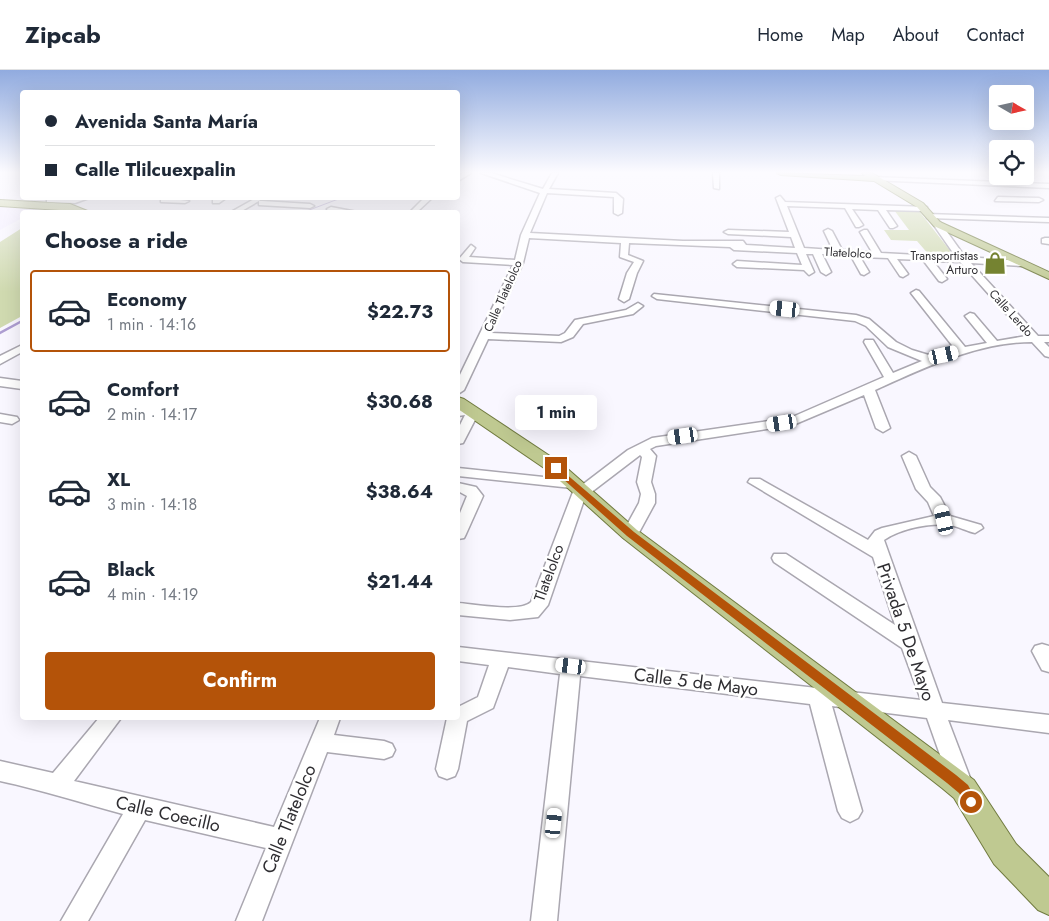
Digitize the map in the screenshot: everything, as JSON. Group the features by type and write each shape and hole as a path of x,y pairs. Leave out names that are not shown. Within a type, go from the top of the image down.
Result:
{"main road":[{"path":"925,213 1049,276"},
{"path":"464,410 556,468 630,534 964,789 1005,854 1049,899"}],"street":[{"name":"Calle Tlatelolco","path":"460,386 519,263 525,234 534,213"},
{"path":"737,261 808,268 785,213"},
{"path":"852,213 878,255"},
{"path":"883,213 893,226"},
{"path":"909,213 930,216 1049,220"},
{"name":"Calle Lerdo","path":"930,216 963,260 1049,354"},
{"path":"781,224 790,225"},
{"path":"828,230 840,253"},
{"path":"728,232 794,235"},
{"path":"525,234 616,235 625,240 683,244 713,242 800,249"},
{"path":"624,300 639,261 624,257 625,240"},
{"name":"Tlatelolco","path":"734,247 800,249 816,252 1021,263"},
{"path":"471,248 463,259 519,263"},
{"path":"816,252 826,272"},
{"path":"854,254 864,272"},
{"path":"891,256 903,274"},
{"path":"926,258 942,279"},
{"path":"916,293 962,351"},
{"path":"657,296 856,318 869,322 887,341 931,360"},
{"path":"485,336 561,339 569,335 578,322 628,312 638,306"},
{"path":"970,316 994,344"},
{"path":"460,472 577,488 641,448 664,439 793,421 931,360 994,344 1033,338 1049,339"},
{"path":"869,342 890,378"},
{"path":"0,361 20,352"},
{"path":"0,382 20,385"},
{"path":"868,388 883,428"},
{"path":"460,430 464,410"},
{"path":"630,534 648,498 644,482 649,456 641,448"},
{"path":"909,456 923,488 942,510 944,520"},
{"path":"755,482 879,553"},
{"path":"460,488 471,490 475,496 460,530"},
{"name":"Tlatelolco","path":"460,608 522,615 536,609 542,599 574,504 577,488"},
{"path":"879,553 876,539 881,534 896,529 944,520 975,528"},
{"name":"Privada 5 De Mayo","path":"879,553 934,712"},
{"path":"780,558 910,644"},
{"name":"Calle 5 de Mayo","path":"460,654 571,666 934,712 1049,724"},
{"path":"460,715 486,702 501,658"},
{"path":"544,921 571,666"},
{"path":"818,698 850,811"},
{"path":"934,712 964,789"},
{"path":"58,784 109,720"},
{"name":"Calle Tlatelolco","path":"249,921 329,720"},
{"path":"447,769 456,720"},
{"path":"320,742 384,750"},
{"name":"Calle Coecillo","path":"0,771 58,784 71,790 140,808 280,840"},
{"path":"74,921 140,808"}],"shaded area":[{"path":"0,213 20,213 20,219 0,230"}],"green space":[{"path":"896,213 920,213 955,257 930,256 917,241 891,240 884,230 909,230"},
{"path":"20,229 20,317 0,328 0,242"}],"waterway":[{"path":"0,333 20,322"}],"place":[{"name":"Transportistas Arturo","path":"995,263"}],"route":[{"path":"556,468 630,534 952,779 964,789 971,802"}]}
